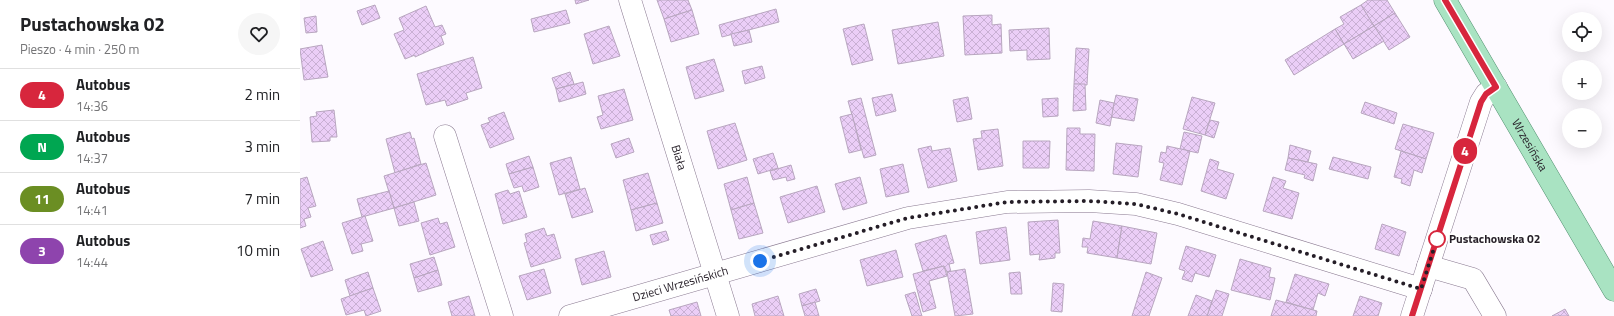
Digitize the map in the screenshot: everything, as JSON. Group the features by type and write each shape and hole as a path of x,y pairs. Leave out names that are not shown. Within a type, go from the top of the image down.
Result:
{"main road":[{"name":"Wrzesińska","path":"1446,0 1614,290"}],"street":[{"name":"Biała","path":"630,0 728,316"},
{"path":"1412,316 1481,102 1486,94 1496,87"},
{"path":"445,136 502,316"},
{"name":"Dzieci Wrzesińskich","path":"570,316 908,218 1007,202 1089,201 1136,204 1178,214 1421,289"},
{"path":"1428,266 1474,279 1495,316"}],"building":[{"path":"575,0 589,0 576,4"},
{"path":"657,0 688,0 692,10 664,19"},
{"path":"1368,0 1387,0 1395,13 1374,26 1361,5"},
{"path":"375,5 380,18 362,25 357,11"},
{"path":"1361,5 1374,26 1344,44 1335,29 1344,24 1340,17"},
{"path":"426,6 435,27 442,25 446,34 441,36 444,44 415,57 415,55 405,59 394,34 404,30 399,18"},
{"path":"776,9 779,22 722,37 719,25"},
{"path":"566,10 570,23 534,32 531,19"},
{"path":"692,10 699,34 671,42 664,19"},
{"path":"1395,13 1410,37 1389,50 1374,26"},
{"path":"992,15 992,25 1001,24 1002,53 965,55 963,16"},
{"path":"316,16 317,32 306,33 304,18"},
{"path":"938,22 944,56 898,64 892,30"},
{"path":"864,24 873,60 852,65 843,29"},
{"path":"609,26 620,56 593,64 584,34"},
{"path":"1374,26 1384,41 1353,59 1344,44"},
{"path":"1049,28 1050,59 1027,60 1027,50 1010,51 1009,30"},
{"path":"1335,29 1344,44 1294,75 1285,60"},
{"path":"749,30 752,42 734,46 731,34"},
{"path":"322,45 328,77 304,80 300,49"},
{"path":"1076,48 1089,49 1087,85 1074,84"},
{"path":"473,57 482,88 466,93 468,99 447,106 445,100 426,105 417,74"},
{"path":"714,59 724,91 695,99 686,67"},
{"path":"762,66 765,78 745,84 742,71"},
{"path":"570,72 574,84 556,89 552,78"},
{"path":"583,82 586,94 559,102 556,89"},
{"path":"1074,84 1085,84 1086,110 1073,111"},
{"path":"624,89 633,120 601,129 597,117 603,115 598,96"},
{"path":"892,94 896,111 876,116 872,98"},
{"path":"1116,95 1138,99 1134,121 1111,117"},
{"path":"968,97 972,119 957,122 953,100"},
{"path":"1192,97 1215,103 1205,135 1183,129"},
{"path":"861,98 876,155 864,158 848,101"},
{"path":"1058,98 1058,116 1043,117 1042,99"},
{"path":"1100,100 1114,103 1110,126 1096,123"},
{"path":"1365,102 1397,113 1394,124 1361,113"},
{"path":"334,110 337,137 330,137 330,141 312,142 310,117 317,116 316,112"},
{"path":"504,112 514,139 490,148 481,125 490,122 488,118"},
{"path":"852,114 861,150 849,153 840,117"},
{"path":"1210,120 1219,122 1214,138 1205,135"},
{"path":"735,123 747,160 718,169 707,131"},
{"path":"1403,124 1434,133 1426,159 1395,149"},
{"path":"1067,128 1080,128 1080,134 1095,134 1094,171 1066,170"},
{"path":"998,129 1003,166 978,170 973,139 982,138 981,131"},
{"path":"410,132 412,139 414,138 421,164 395,173 386,139"},
{"path":"1184,132 1202,136 1198,153 1180,149"},
{"path":"629,138 634,152 616,158 611,144"},
{"path":"1023,141 1050,141 1049,168 1023,168"},
{"path":"1116,143 1142,146 1138,177 1113,174"},
{"path":"1290,145 1311,151 1308,162 1288,158"},
{"path":"931,146 932,151 950,148 957,181 928,188 918,149"},
{"path":"1167,146 1190,151 1182,185 1160,180 1164,163 1159,162 1161,152 1166,153"},
{"path":"1401,151 1426,159 1422,173 1414,170 1410,186 1401,183 1402,179 1394,177"},
{"path":"773,153 778,168 758,174 753,159"},
{"path":"529,156 533,167 509,174 506,164"},
{"path":"571,157 580,189 559,195 550,163"},
{"path":"1333,157 1371,167 1368,179 1329,169"},
{"path":"1288,158 1317,164 1313,181 1304,178 1305,175 1285,170"},
{"path":"1210,159 1219,162 1217,169 1234,174 1226,199 1201,191"},
{"path":"426,163 436,195 394,208 384,176"},
{"path":"903,164 909,192 886,197 880,169"},
{"path":"791,165 795,179 787,181 786,177 773,180 770,171"},
{"path":"533,167 539,187 524,192 522,186 514,188 509,174"},
{"path":"648,173 657,203 631,210 623,180"},
{"path":"307,177 316,206 308,208 311,217 304,219 306,226 300,228 300,179"},
{"path":"747,177 754,203 731,210 724,184"},
{"path":"860,177 867,203 843,210 835,184"},
{"path":"1273,177 1286,181 1283,188 1299,193 1292,219 1263,211"},
{"path":"817,186 825,212 788,223 780,197"},
{"path":"585,188 593,212 572,218 565,194"},
{"path":"508,190 510,194 519,191 527,217 503,224 495,194"},
{"path":"389,191 394,208 362,217 357,199"},
{"path":"414,202 419,221 399,226 394,208"},
{"path":"657,203 663,223 636,231 631,210"},
{"path":"754,203 763,233 739,239 731,210"},
{"path":"365,216 373,241 361,244 363,251 352,254 342,223"},
{"path":"438,218 440,224 447,222 455,247 430,255 421,223"},
{"path":"1058,220 1060,253 1055,253 1055,258 1039,260 1040,254 1030,255 1028,222"},
{"path":"1093,221 1122,226 1117,258 1087,253 1088,247 1082,247 1083,238 1090,239"},
{"path":"1382,224 1406,232 1399,256 1375,249"},
{"path":"1122,226 1157,233 1151,264 1117,258"},
{"path":"1006,227 1010,260 980,264 976,232"},
{"path":"544,228 547,236 554,234 561,258 531,267 524,243 527,242 525,234"},
{"path":"666,231 669,240 653,245 650,235"},
{"path":"946,235 954,263 949,264 951,272 947,272 944,266 923,271 915,244"},
{"path":"323,241 333,270 311,277 301,249"},
{"path":"1186,246 1216,255 1209,277 1195,273 1192,282 1182,279 1185,271 1179,269"},
{"path":"896,250 903,277 867,286 860,260"},
{"path":"604,251 611,277 582,285 575,259"},
{"path":"434,257 438,270 414,278 410,264"},
{"path":"1240,259 1271,268 1269,277 1275,278 1270,300 1231,290"},
{"path":"944,266 947,276 929,281 936,308 923,312 913,274"},
{"path":"544,269 551,293 527,300 519,276"},
{"path":"965,269 973,314 955,316 947,272"},
{"path":"438,270 442,285 418,292 414,278"},
{"path":"368,272 373,288 350,296 345,280"},
{"path":"1020,272 1022,294 1011,294 1009,273"},
{"path":"1146,272 1162,278 1149,316 1132,316"},
{"path":"1295,274 1329,284 1325,296 1318,293 1313,310 1286,302"},
{"path":"1053,283 1064,284 1062,312 1051,311"},
{"path":"373,288 381,311 366,316 364,310 346,315 341,299"},
{"path":"816,289 820,301 802,306 799,294"},
{"path":"1216,290 1229,294 1222,316 1207,316"},
{"path":"915,292 922,316 912,316 905,295"},
{"path":"1196,295 1212,301 1207,316 1188,316"},
{"path":"469,296 475,316 452,316 448,302"},
{"path":"778,296 784,316 755,316 752,304"},
{"path":"1360,296 1382,303 1378,316 1353,316"},
{"path":"1276,300 1317,311 1316,316 1271,316"},
{"path":"697,302 701,316 671,316 669,310"},
{"path":"815,302 819,316 805,316 802,306"},
{"path":"1565,309 1569,316 1552,316"}],"bus line":[{"name":"4","path":"1412,316 1481,102 1486,94 1496,87 1445,0"}],"place":[{"name":"Pustachowska 02","path":"1437,239"}],"route":[{"path":"760,261 908,218 1007,202 1089,201 1136,204 1178,214 1421,289 1437,239"}]}
